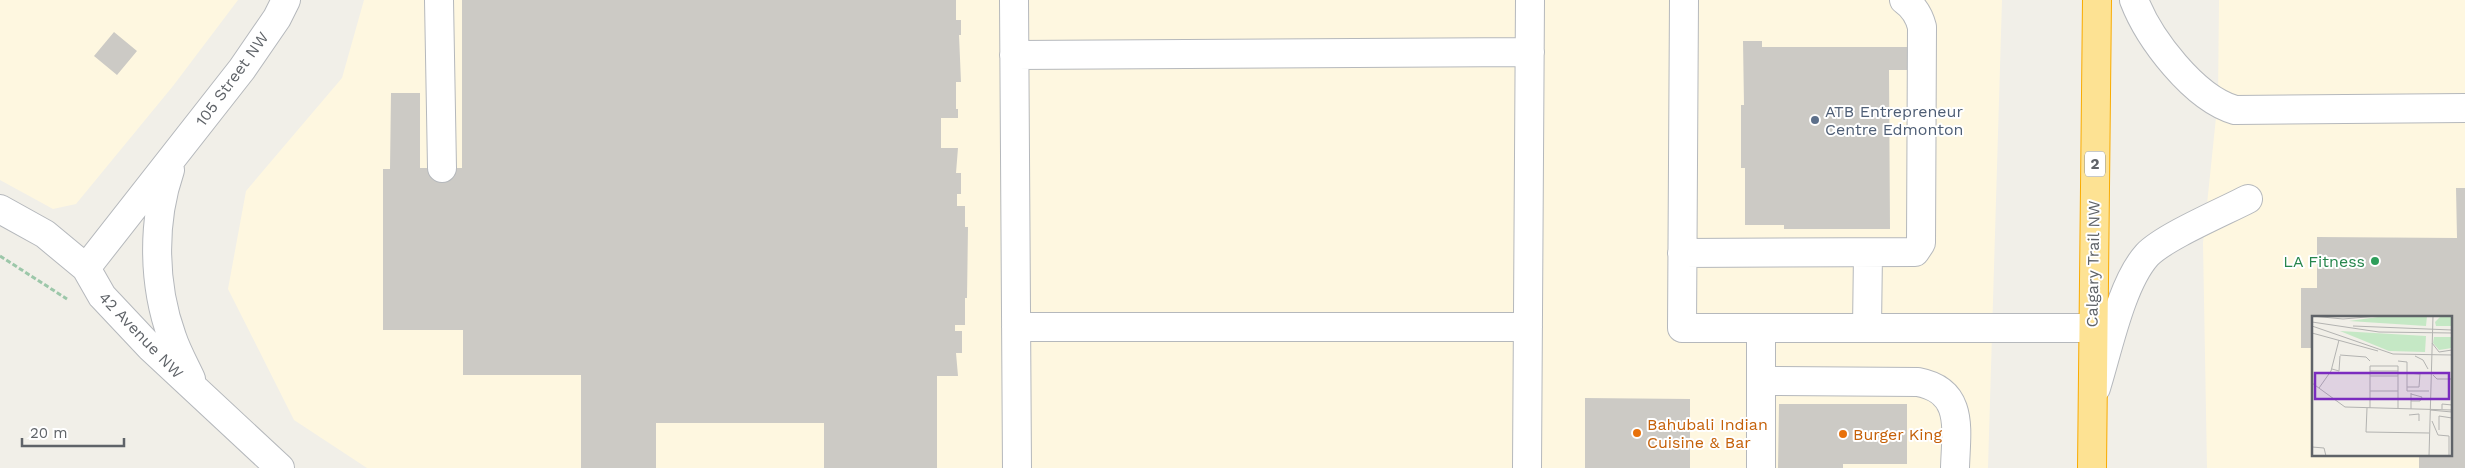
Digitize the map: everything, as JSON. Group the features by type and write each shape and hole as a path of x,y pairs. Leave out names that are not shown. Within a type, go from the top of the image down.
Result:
{"highway":[{"name":"Calgary Trail NW","path":"2092,468 2097,0"}],"street":[{"name":"105 Street NW","path":"86,268 242,69 286,0"},
{"path":"439,0 442,168"},
{"path":"1014,0 1017,468"},
{"path":"1527,468 1530,0"},
{"path":"1684,0 1682,328 2092,328"},
{"path":"1682,253 1915,252 1921,243 1922,27 1913,6 1904,0"},
{"path":"2134,0 2139,14 2158,43 2200,91 2223,106 2235,110 2465,108"},
{"path":"1014,54 1530,52"},
{"name":"105 Street NW","path":"175,156 160,205 158,226 159,276 172,338 198,393"},
{"path":"2092,399 2128,287 2146,256 2164,243 2248,199"},
{"name":"42 Avenue NW","path":"0,209 45,234 86,268 102,296 150,347 280,468"},
{"path":"1867,328 1868,253"},
{"path":"1016,327 1528,328"},
{"path":"1761,328 1761,468"},
{"path":"1761,381 1918,382 1940,389 1950,400 1955,413 1955,468"}],"path":[{"path":"0,256 74,304 102,296"}],"shaded area":[{"path":"0,0 238,0 173,86 76,204 53,209 0,180"},
{"path":"364,0 2002,0 1988,468 367,468 294,420 228,289 246,191 342,78"},
{"path":"2219,0 2465,0 2465,468 2207,468 2203,243 2218,98"}],"building":[{"path":"462,0 956,0 956,20 961,20 961,35 959,35 961,82 956,82 958,118 941,118 941,148 958,148 956,173 961,173 961,194 957,194 957,206 965,206 965,227 968,227 967,298 965,298 965,325 955,325 955,331 962,331 962,353 956,353 958,376 937,376 937,468 824,468 824,423 656,423 656,468 581,468 581,375 463,375 463,330 383,330 383,169 390,169 391,93 420,93 420,168 462,168"},
{"path":"114,32 137,51 117,75 94,56"},
{"name":"ATB Entrepreneur Centre Edmonton","path":"1743,41 1762,41 1762,47 1910,47 1910,70 1889,70 1890,229 1784,229 1784,225 1745,225 1745,168 1741,168 1741,105 1744,105"},
{"path":"2456,188 2465,188 2465,468 2419,468 2419,456 2452,456 2452,316 2312,316 2312,348 2301,348 2301,288 2317,288 2317,237 2457,238"},
{"name":"Bahubali Indian Cuisine & Bar","path":"1585,398 1690,399 1690,468 1585,468"},
{"name":"Burger King","path":"1779,404 1907,404 1907,464 1843,464 1843,468 1778,468"}],"place":[{"name":"ATB Entrepreneur Centre Edmonton","path":"1815,120"},
{"name":"LA Fitness","path":"2375,261"},
{"name":"Bahubali Indian Cuisine & Bar","path":"1637,433"},
{"name":"Burger King","path":"1843,434"}]}
